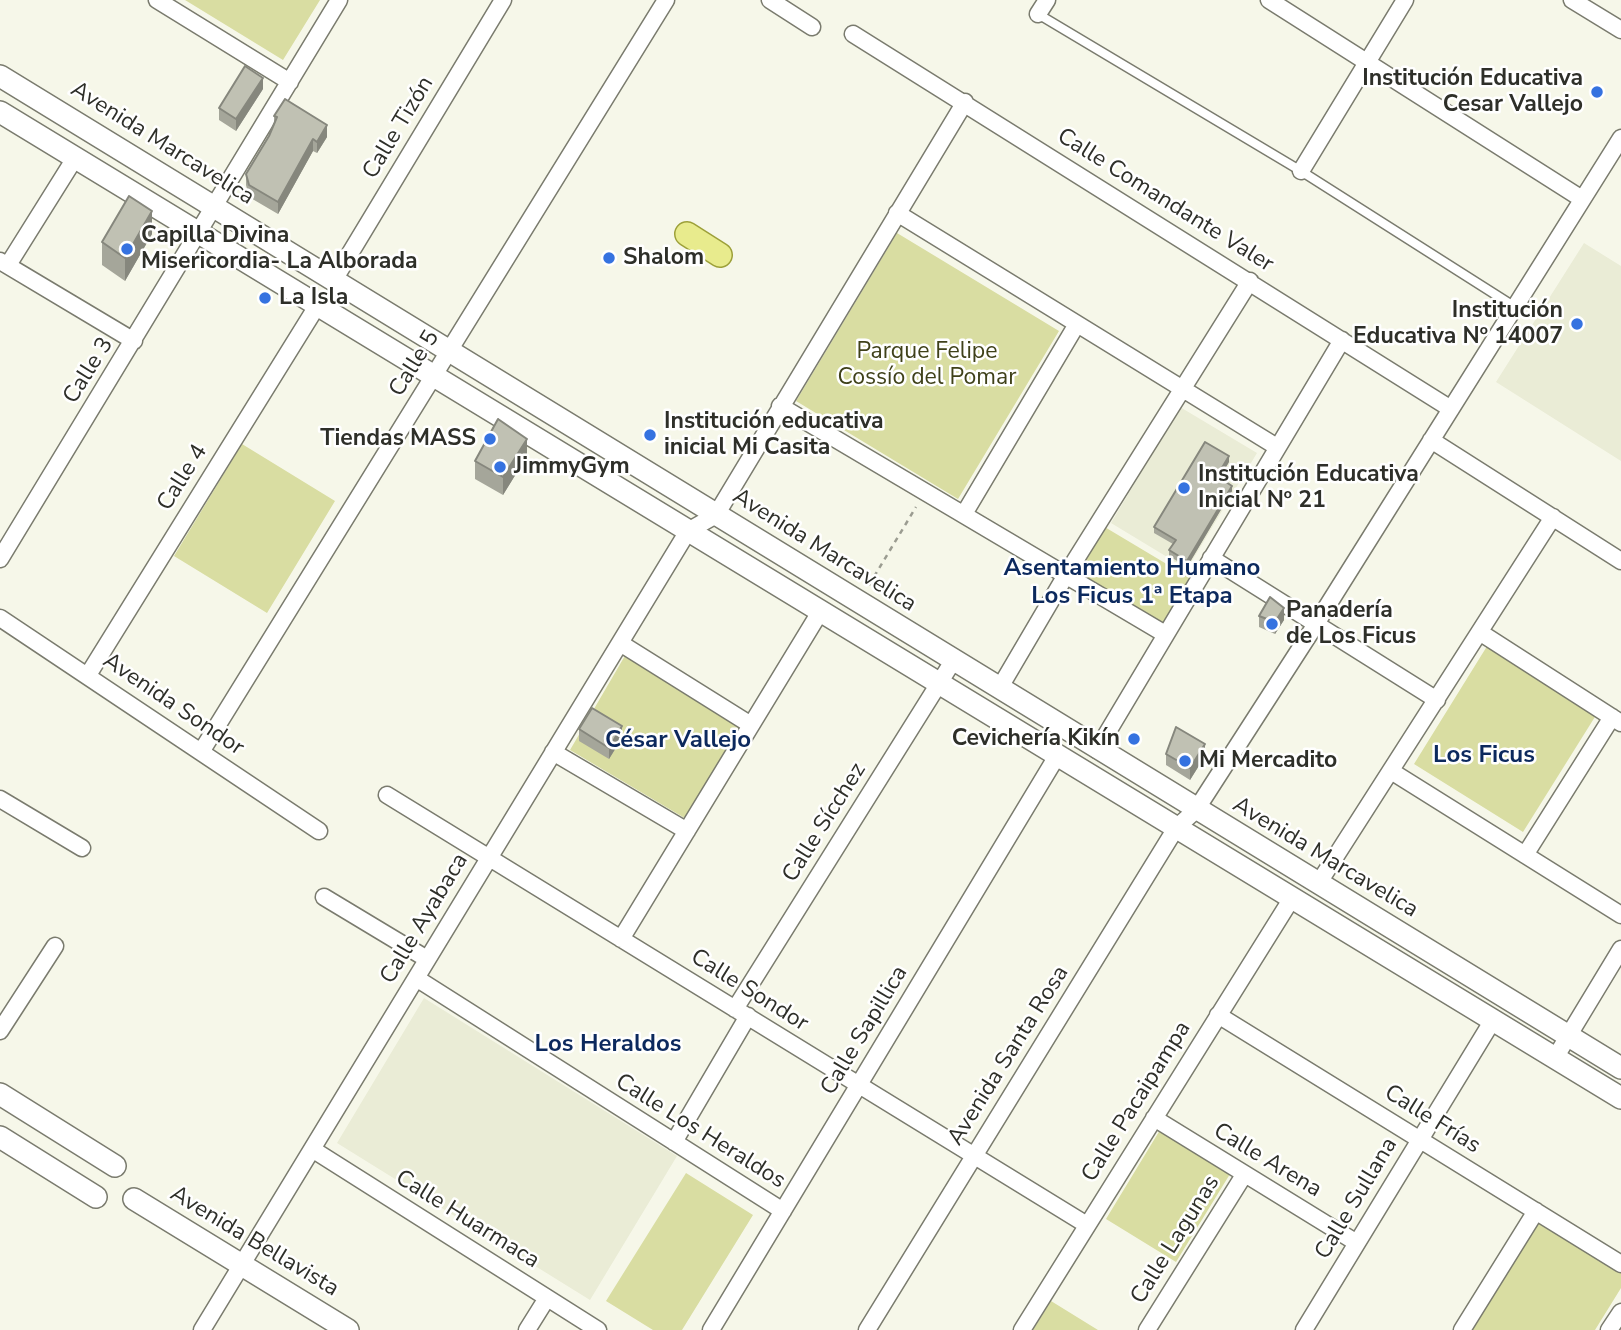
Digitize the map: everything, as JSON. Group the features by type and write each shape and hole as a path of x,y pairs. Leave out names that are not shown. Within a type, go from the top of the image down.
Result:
{"main road":[{"path":"687,234 720,255"}],"street":[{"path":"157,0 290,82"},
{"path":"214,207 339,0"},
{"name":"Calle Tizón","path":"334,281 503,0"},
{"name":"Calle 5","path":"201,752 666,0"},
{"path":"771,0 812,27"},
{"path":"1269,0 1582,199"},
{"path":"1301,171 1405,0"},
{"path":"1572,0 1621,30"},
{"name":"Calle Comandante Valer","path":"853,34 1451,408"},
{"name":"Avenida Marcavelica","path":"0,75 1097,750 1621,1068"},
{"path":"688,531 716,515 965,102"},
{"path":"0,112 1621,1098"},
{"name":"Avenida Santa Rosa","path":"867,1330 1177,828 1196,810 1316,624 1621,138"},
{"path":"75,158 4,263 134,341"},
{"name":"Calle 3","path":"0,559 214,207"},
{"path":"897,213 1278,447"},
{"path":"999,689 1066,575 1250,281"},
{"name":"Calle 4","path":"88,675 317,306"},
{"path":"964,514 1077,324"},
{"path":"1097,750 1342,340"},
{"path":"780,406 1165,634"},
{"path":"1431,440 1621,561"},
{"path":"1318,884 1553,517"},
{"name":"Calle Ayabaca","path":"202,1330 688,531"},
{"path":"1211,558 1437,700"},
{"path":"621,939 820,612"},
{"name":"Avenida Sondor","path":"0,618 319,831"},
{"path":"1480,633 1617,720 1525,855"},
{"path":"620,643 751,725"},
{"name":"Calle Sícchez","path":"674,1142 741,1013 953,661"},
{"path":"553,752 687,831"},
{"name":"Calle Sapillica","path":"711,1330 1057,756"},
{"path":"1391,771 1621,915"},
{"name":"Calle Sondor","path":"387,795 1087,1226"},
{"path":"0,799 82,848"},
{"path":"324,897 427,959"},
{"name":"Calle Pacaipampa","path":"1022,1330 1292,898"},
{"path":"0,1031 55,946"},
{"path":"1555,1058 1621,949"},
{"name":"Calle Los Heraldos","path":"416,978 783,1211"},
{"name":"Calle Frías","path":"1219,1015 1621,1264"},
{"name":"Calle Sullana","path":"1304,1330 1493,1020"},
{"path":"0,1094 115,1166"},
{"name":"Calle Arena","path":"1154,1118 1357,1243"},
{"path":"34,1158 52,1127"},
{"path":"0,1137 96,1197"},
{"name":"Calle Huarmaca","path":"312,1149 598,1330"},
{"name":"Calle Lagunas","path":"1147,1330 1244,1175"},
{"name":"Avenida Bellavista","path":"134,1199 348,1330"},
{"path":"1462,1330 1536,1211"},
{"path":"527,1330 547,1298"},
{"path":"1609,1330 1621,1312"}],"lane":[{"path":"1043,7 1515,306"}],"path":[{"path":"858,603 925,492"}],"shaded area":[{"name":"Institución Educativa Nº 14007","path":"1584,243 1621,266 1621,461 1496,382"},
{"name":"Institución Educativa Inicial Nº 21","path":"1180,407 1257,453 1187,569 1111,523"},
{"path":"424,998 677,1156 590,1300 337,1143"}],"green space":[{"path":"185,0 320,0 283,60"},
{"name":"Parque Felipe Cossío del Pomar","path":"897,233 1059,331 958,499 796,401"},
{"path":"242,444 335,501 267,613 174,556"},
{"path":"1098,523 1190,578 1158,631 1069,574"},
{"path":"1489,643 1598,712 1523,832 1414,764"},
{"path":"626,654 745,725 688,820 570,750"},
{"path":"1160,1130 1230,1174 1176,1262 1106,1219"},
{"path":"686,1173 753,1215 682,1330 653,1330 606,1301"},
{"path":"1539,1216 1621,1267 1621,1288 1595,1330 1469,1330"},
{"path":"1051,1301 1098,1330 1033,1330"}],"building":[{"path":"245,66 263,78 236,119 219,108"},
{"path":"285,99 327,125 317,142 313,139 278,202 249,185 246,174 269,136 277,117 274,116"},
{"path":"129,196 152,211 125,258 102,242"},
{"path":"498,419 527,439 503,477 475,461"},
{"path":"1205,442 1229,456 1217,476 1232,486 1187,561 1169,550 1176,540 1154,527"},
{"path":"1270,597 1284,608 1275,622 1259,616"},
{"path":"592,708 622,726 609,748 579,729"},
{"path":"1176,727 1205,744 1190,768 1166,754"}],"place":[{"name":"Institución Educativa Cesar Vallejo","path":"1597,92"},
{"name":"Capilla Divina Misericordia- La Alborada","path":"127,249"},
{"name":"Shalom","path":"609,258"},
{"name":"La Isla","path":"265,298"},
{"name":"Institución Educativa Nº 14007","path":"1577,324"},
{"name":"Institución educativa inicial Mi Casita","path":"650,435"},
{"name":"Tiendas MASS","path":"490,439"},
{"name":"JimmyGym","path":"500,467"},
{"name":"Institución Educativa Inicial Nº 21","path":"1184,488"},
{"name":"Panadería de Los Ficus","path":"1272,624"},
{"name":"Cevichería Kikín","path":"1134,739"},
{"name":"Mi Mercadito","path":"1185,761"}],"district":[{"name":"Asentamiento Humano Los Ficus 1ª Etapa","path":"1132,583"},
{"name":"César Vallejo","path":"678,741"},
{"name":"Los Ficus","path":"1484,756"},
{"name":"Los Heraldos","path":"608,1045"}]}
